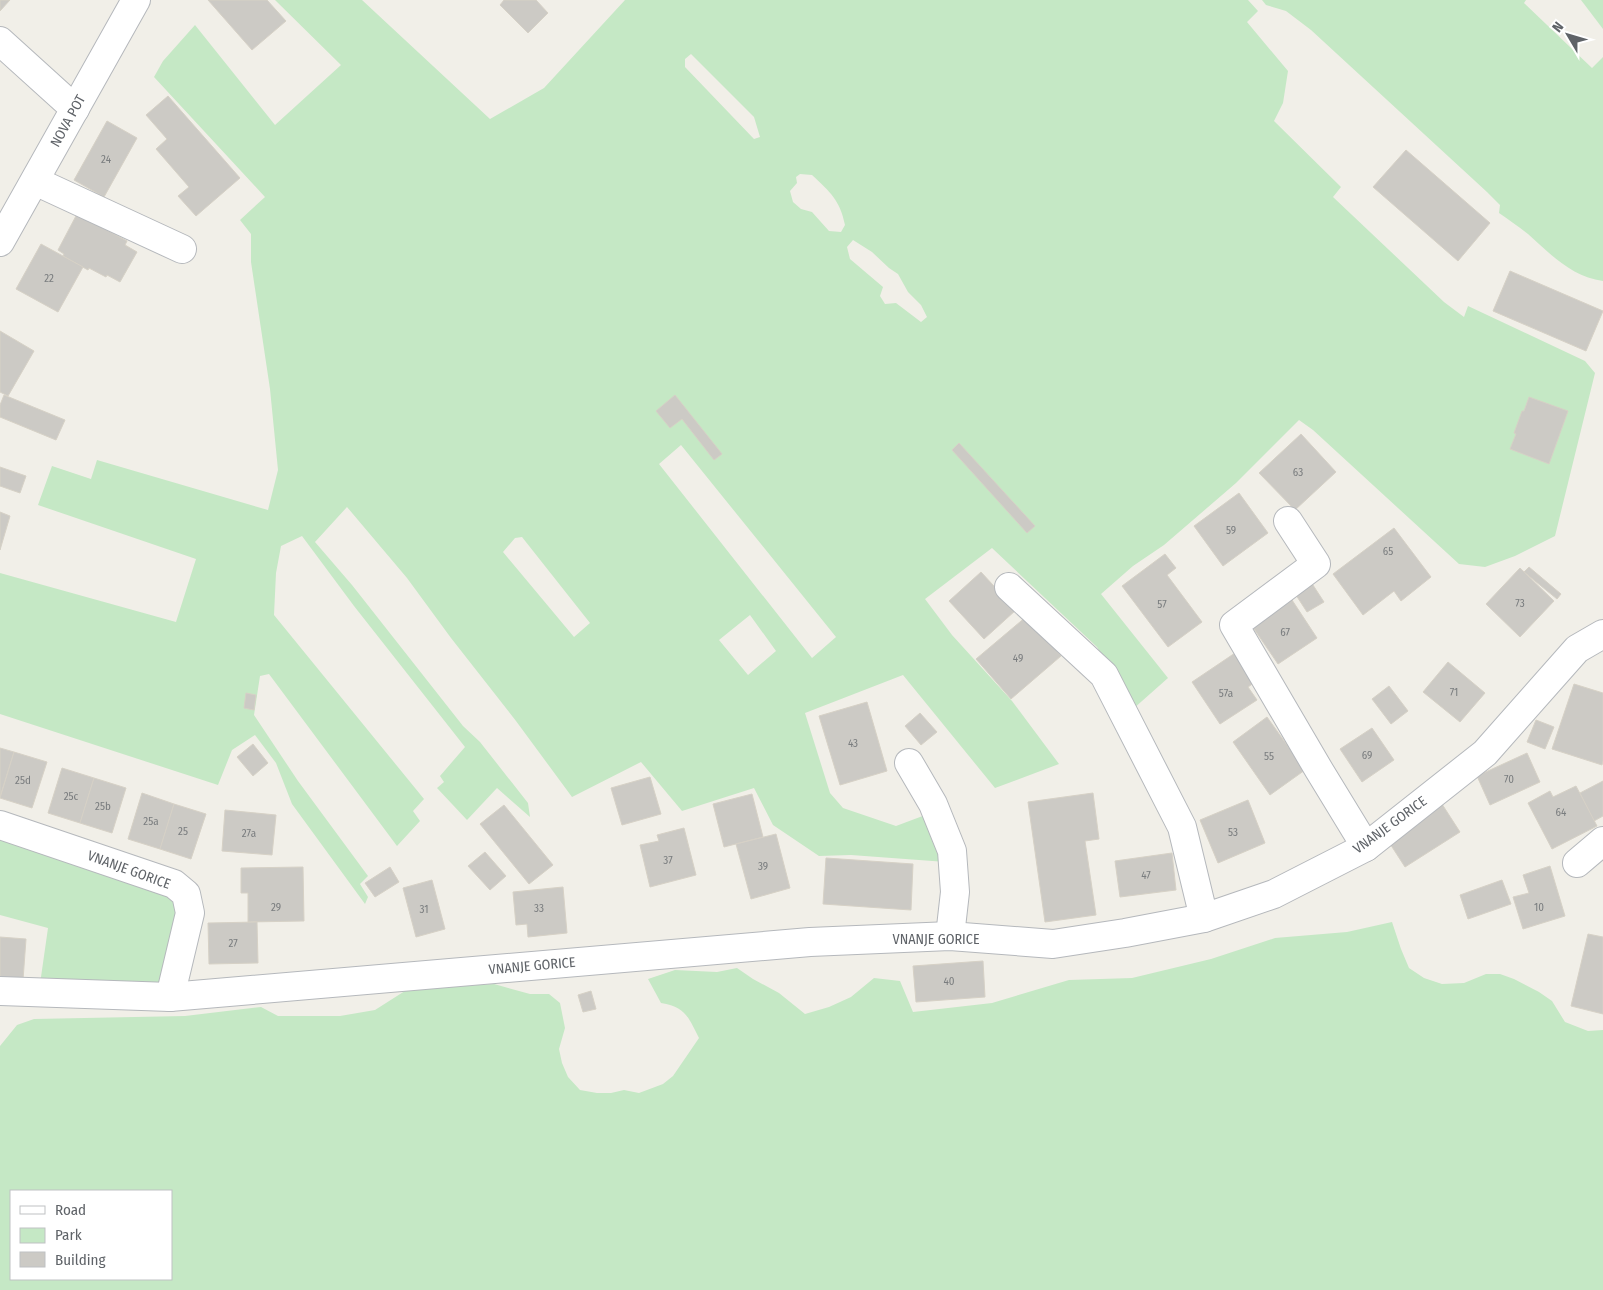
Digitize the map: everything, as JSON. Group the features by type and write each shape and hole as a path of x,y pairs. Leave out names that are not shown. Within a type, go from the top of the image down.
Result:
{"street":[{"name":"NOVA POT","path":"0,242 136,0"},
{"path":"0,40 75,110"},
{"path":"35,181 182,249"},
{"path":"1288,521 1316,564 1234,625 1366,847"},
{"path":"1009,587 1104,675 1182,828 1204,918"},
{"name":"VNANJE GORICE","path":"0,991 170,996 810,942 950,936 1052,944 1125,934 1204,918 1274,894 1366,847 1485,753 1577,649 1603,634"},
{"path":"908,764 933,804 952,851 955,892 950,936"},
{"name":"VNANJE GORICE","path":"0,825 174,884 186,894 190,913 170,996"},
{"path":"1577,863 1603,841"}],"green space":[{"path":"275,0 362,0 490,119 544,88 625,0 1248,0 1258,11 1247,22 1288,71 1283,103 1274,121 1341,187 1333,197 1444,302 1464,317 1468,306 1585,361 1595,373 1555,536 1515,556 1485,567 1459,564 1313,430 1299,420 1236,483 1164,545 1133,566 1101,594 1168,678 1133,709 1097,647 992,548 925,599 952,635 1012,701 1059,764 995,788 903,675 805,713 830,793 843,808 896,826 928,814 946,862 851,855 819,856 773,825 754,788 682,811 641,762 572,797 407,578 347,507 315,542 352,585 463,726 480,742 528,803 530,817 497,788 467,820 437,788 444,782 440,776 465,747 354,606 302,536 281,546 276,573 274,615 424,799 413,811 420,821 397,846 269,674 260,676 254,715 298,781 368,876 360,884 368,897 365,904 292,804 276,763 255,735 232,750 218,785 0,714 0,573 176,622 196,559 38,505 52,466 91,479 97,460 268,510 278,470 270,389 251,262 251,234 240,220 265,197 154,77 163,61 195,25 275,125 341,65","holes":["691,54 754,117 760,137 754,139 685,67 685,59","800,174 812,175 829,192 843,216 845,225 841,232 829,231 812,212 801,209 793,202 790,191 797,183 796,177","853,240 872,252 898,274 908,292 921,305 927,317 921,322 896,303 885,304 880,296 883,287 850,259 847,247","681,445 836,637 812,658 659,464","522,537 590,623 574,637 503,552 515,538","750,615 776,651 748,675 719,640"]},
{"path":"1262,0 1526,0 1524,3 1592,68 1603,57 1603,281 1592,279 1571,270 1553,257 1528,234 1499,213 1500,205 1487,192 1311,30 1286,11 1266,5"},
{"path":"1581,0 1603,0 1603,29"},
{"path":"0,837 169,894 178,902 159,986 40,984 48,928 0,915"},
{"path":"1392,922 1409,968 1424,978 1442,984 1464,983 1486,974 1500,974 1514,979 1552,1001 1565,1022 1588,1031 1603,1030 1603,1290 0,1290 0,1046 17,1025 34,1019 185,1016 261,1007 278,1016 340,1016 375,1010 408,989 494,984 530,994 549,994 560,1003 565,1028 559,1049 562,1063 568,1077 580,1090 611,1093 624,1090 639,1093 663,1084 673,1076 699,1038 689,1019 681,1010 661,1003 648,979 675,970 717,972 737,968 779,993 805,1014 829,1007 851,997 874,978 900,981 913,1012 992,1003 1069,980 1132,978 1211,959 1275,938 1347,932"}],"building":[{"path":"0,0 10,0 0,11"},
{"path":"208,0 267,0 286,21 252,50"},
{"path":"504,0 536,0 548,13 528,33 500,5"},
{"path":"168,96 240,178 196,216 178,196 189,187 156,149 167,139 146,115"},
{"path":"107,121 137,138 104,197 74,180"},
{"path":"1406,150 1490,223 1458,261 1373,187"},
{"path":"77,214 127,241 125,245 137,252 120,282 89,268 88,270 63,256 64,254 58,250"},
{"path":"41,244 83,267 58,312 16,289"},
{"path":"1510,271 1603,311 1586,351 1493,311"},
{"path":"0,331 34,351 8,396 0,392"},
{"path":"4,395 65,420 56,440 0,417 0,405"},
{"path":"675,395 722,454 714,460 682,419 670,428 656,411"},
{"path":"1529,397 1568,411 1549,464 1510,449 1522,411 1524,411"},
{"path":"1301,434 1336,472 1295,510 1259,473"},
{"path":"959,443 1035,526 1027,533 952,450"},
{"path":"0,467 26,476 20,493 0,486"},
{"path":"1239,493 1268,533 1223,566 1194,526"},
{"path":"0,512 10,516 0,550"},
{"path":"1394,528 1431,577 1401,601 1394,591 1363,615 1333,574"},
{"path":"1165,554 1176,568 1167,575 1202,622 1168,647 1122,586"},
{"path":"1529,567 1561,594 1557,599 1524,572"},
{"path":"1520,568 1554,601 1520,637 1486,604"},
{"path":"981,572 1016,610 984,639 949,601"},
{"path":"1311,582 1324,602 1307,612 1294,592"},
{"path":"1292,600 1317,638 1278,664 1252,626"},
{"path":"1027,616 1061,656 1011,699 976,659"},
{"path":"1238,651 1258,680 1248,687 1257,700 1220,724 1192,682"},
{"path":"1448,662 1485,693 1460,722 1423,692"},
{"path":"1574,684 1603,693 1602,765 1552,749"},
{"path":"1389,686 1408,711 1391,724 1372,699"},
{"path":"246,693 256,695 254,710 244,708"},
{"path":"867,702 887,771 840,785 819,716"},
{"path":"920,713 937,732 921,745 905,726"},
{"path":"1267,717 1305,770 1270,795 1233,742"},
{"path":"1536,720 1554,727 1545,749 1527,742"},
{"path":"1372,728 1394,760 1362,782 1340,749"},
{"path":"253,744 268,763 253,776 237,757"},
{"path":"0,748 14,752 0,797"},
{"path":"14,752 47,762 32,808 0,798"},
{"path":"1527,753 1540,782 1490,805 1477,776"},
{"path":"62,768 94,778 80,823 48,813"},
{"path":"650,777 661,814 622,825 611,788"},
{"path":"94,778 126,788 112,833 80,823"},
{"path":"1603,781 1603,816 1594,821 1580,793"},
{"path":"1576,786 1597,826 1552,849 1528,803 1550,791 1553,797"},
{"path":"142,793 174,804 160,849 128,839"},
{"path":"1093,793 1099,839 1085,841 1096,915 1045,922 1028,802"},
{"path":"752,794 763,837 724,847 713,804"},
{"path":"1248,800 1265,843 1218,863 1200,820"},
{"path":"1440,801 1460,832 1405,867 1385,836"},
{"path":"174,804 206,814 191,859 160,849"},
{"path":"504,805 553,865 529,884 480,824"},
{"path":"225,810 276,815 272,855 222,851"},
{"path":"684,828 696,875 650,887 640,845 659,841 657,835"},
{"path":"776,834 790,888 751,899 736,844"},
{"path":"485,852 506,876 490,890 468,866"},
{"path":"1172,853 1176,890 1120,897 1115,861"},
{"path":"826,858 913,864 911,910 823,904"},
{"path":"1550,866 1565,916 1523,929 1513,897 1529,893 1523,875"},
{"path":"303,867 304,921 248,922 248,893 241,893 241,868"},
{"path":"390,867 399,882 375,897 365,883"},
{"path":"432,880 445,929 416,937 403,888"},
{"path":"1502,880 1511,904 1468,919 1460,895"},
{"path":"563,887 567,933 528,937 527,924 516,925 513,892"},
{"path":"257,922 258,963 209,964 208,923"},
{"path":"1588,934 1603,937 1603,1014 1571,1006"},
{"path":"0,937 26,939 23,980 0,978"},
{"path":"983,961 985,997 916,1002 913,966"},
{"path":"591,991 596,1009 583,1012 578,995"}]}
